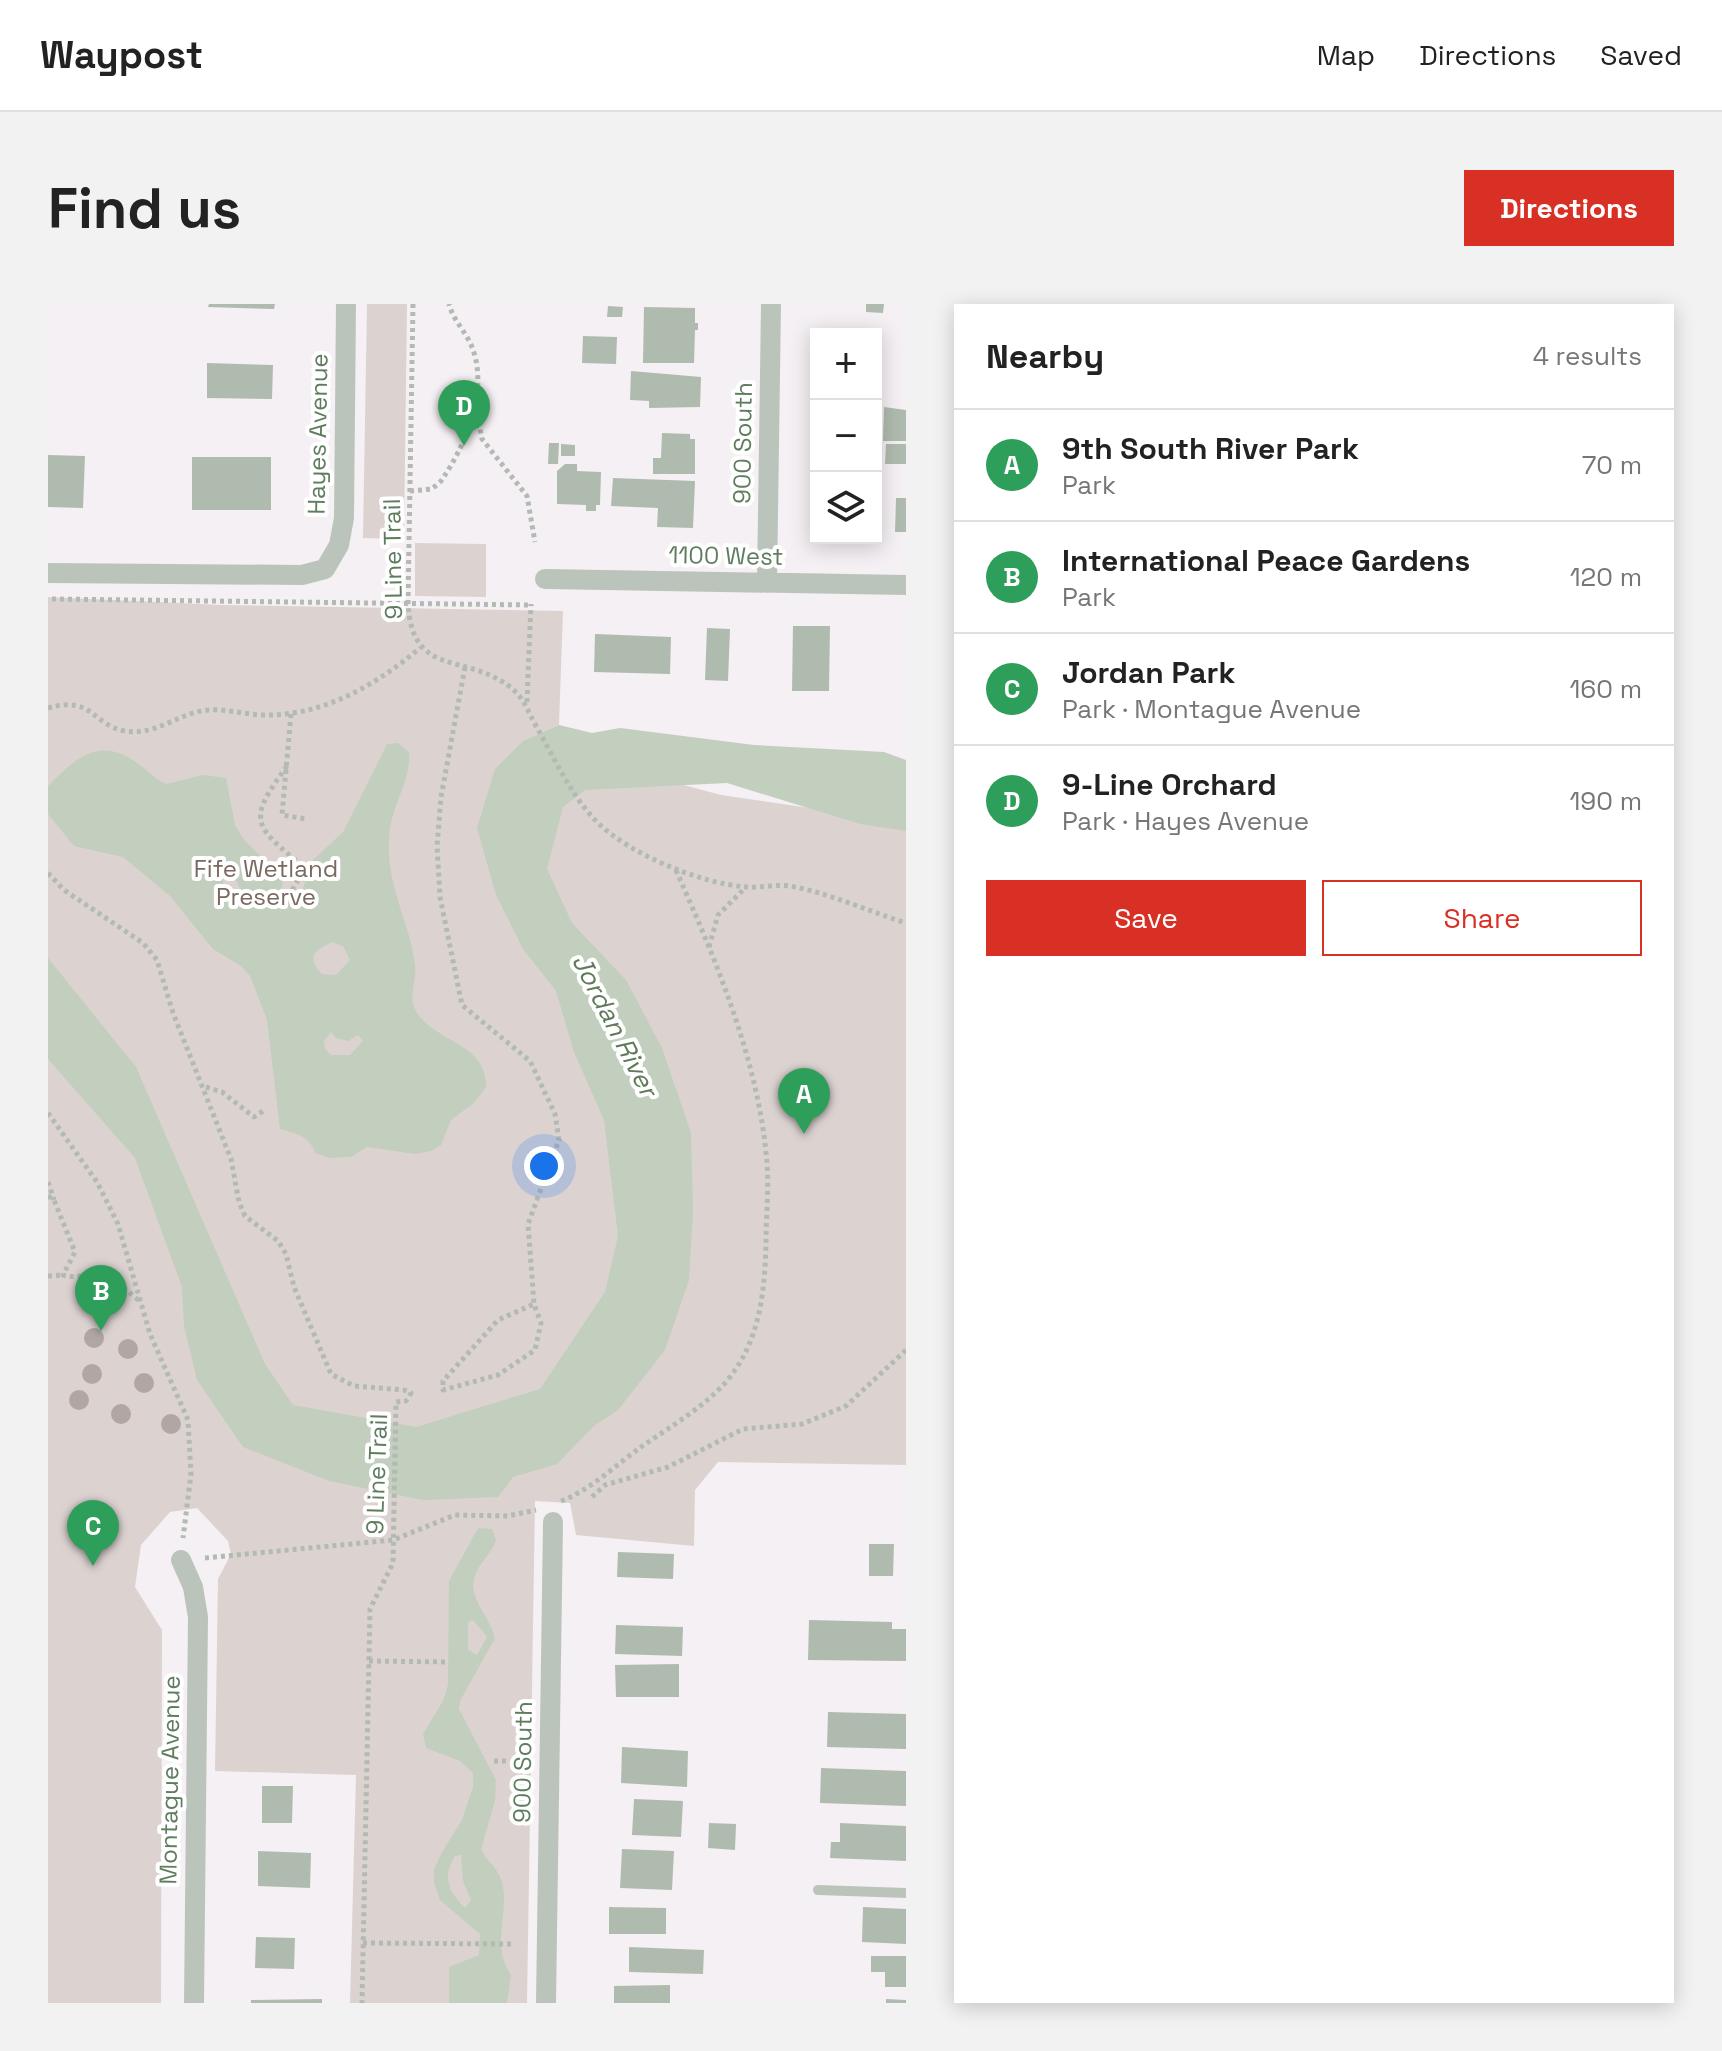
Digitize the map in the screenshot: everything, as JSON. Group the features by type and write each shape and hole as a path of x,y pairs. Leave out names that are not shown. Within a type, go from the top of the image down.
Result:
{"street":[{"name":"Hayes Avenue","path":"48,573 302,575 318,572 331,563 339,545 344,518 346,304"},
{"name":"900 South","path":"767,583 771,304"},
{"name":"1100 West","path":"545,579 906,585"},
{"name":"900 South","path":"546,2003 549,1511"},
{"name":"Montague Avenue","path":"181,1560 193,1587 198,1617 194,2003"}],"lane":[{"path":"818,1890 906,1893"}],"path":[{"name":"9 Line Trail","path":"48,708 64,704 88,708 126,732 157,727 178,717 214,709 291,714 362,690 420,648 413,637 408,603 413,304"},
{"path":"449,304 474,353 478,374 476,405 482,439 527,496 535,542"},
{"path":"410,491 432,489 441,481 476,405"},
{"path":"48,598 531,605 527,702 533,720 579,801 600,825 635,849 675,868 746,887 789,886 906,923"},
{"path":"420,648 435,658 507,685 527,702"},
{"path":"465,667 441,797 437,846 440,897 462,1005 530,1061 555,1114 559,1140 528,1224 534,1304 541,1323 535,1350 498,1375 443,1390 443,1381 498,1320 534,1304"},
{"path":"291,714 282,815 306,819"},
{"path":"287,766 261,807 260,823 267,838 298,862 298,880 291,892"},
{"path":"48,1113 97,1182 118,1224 150,1334 188,1420 191,1474 181,1560 393,1540 455,1515 508,1516 549,1511 709,1396 735,1371 755,1327 765,1284 767,1163 744,1050 709,948 675,868"},
{"name":"9 Line Trail","path":"48,873 64,890 135,936 157,960 173,1013 205,1087 231,1159 239,1202 245,1216 278,1241 286,1254 294,1287 323,1362 331,1374 354,1386 411,1393 411,1399 396,1402 393,1563 370,1609 362,2003"},
{"path":"709,948 718,915 746,887"},
{"path":"205,1087 222,1092 254,1117 263,1111"},
{"path":"48,1182 51,1198 75,1252 63,1275"},
{"path":"48,1276 73,1278 93,1275 131,1292 141,1302"},
{"path":"592,1497 605,1485 668,1467 743,1429 802,1424 846,1406 906,1350"},
{"path":"369,1661 448,1662"},
{"path":"494,1761 523,1761"},
{"path":"363,1943 513,1944"}],"green space":[{"path":"367,304 407,304 404,539 363,538"},
{"path":"415,543 486,544 486,597 415,596"},
{"name":"Fife Wetland Preserve","path":"48,597 222,605 563,611 559,725 523,742 721,795 906,822 906,1465 718,1462 695,1490 694,1546 576,1535 570,1503 535,1501 527,2003 350,2003 356,1775 215,1771 218,1579 231,1554 228,1541 197,1508 170,1512 141,1545 135,1587 162,1630 161,2003 48,2003"}],"water":[{"name":"Jordan River","path":"559,725 592,733 620,728 754,745 884,752 906,760 906,831 860,824 727,783 585,790 563,807 547,869 572,923 626,980 662,1048 691,1133 693,1212 689,1280 665,1350 618,1410 594,1426 557,1464 513,1477 498,1497 423,1500 329,1481 243,1447 197,1380 184,1326 182,1287 135,1158 48,1059 48,958 136,1067 265,1364 293,1405 416,1427 540,1389 605,1292 618,1236 604,1120 574,1052 556,991 523,949 496,895 477,828 495,769 523,741"},
{"path":"398,743 409,752 407,772 392,818 389,848 393,883 415,965 414,1007 432,1028 477,1060 484,1072 486,1087 474,1103 451,1120 441,1145 431,1151 415,1154 367,1147 351,1157 330,1158 315,1153 302,1136 280,1129 267,1020 250,976 241,966 213,949 170,896 123,857 74,846 48,814 48,786 80,758 101,751 126,756 166,784 203,775 226,778 235,825 242,837 264,860 278,868 283,881 280,894 290,900 299,899 313,860 343,832 387,744","holes":["224,868 233,874 244,897 241,908 231,903 223,883","332,942 343,946 350,960 336,975 322,974 313,958 317,951","331,1032 336,1038 348,1041 358,1035 363,1041 350,1055 331,1055 325,1049 324,1041"]},
{"path":"478,1528 492,1529 496,1540 473,1582 476,1598 495,1638 460,1701 459,1709 496,1780 495,1801 481,1849 502,1881 502,1953 511,1975 507,2003 449,2003 449,1967 479,1955 480,1934 440,1900 434,1883 434,1870 462,1820 473,1787 473,1773 460,1761 426,1748 423,1734 443,1701 448,1685 449,1581","holes":["473,1620 487,1637 477,1655 468,1650 468,1622","461,1855 463,1881 471,1900 465,1908 454,1896 448,1877 455,1856"]}],"building":[{"path":"209,304 275,304 274,309 208,307"},
{"path":"866,304 884,304 883,313 866,312"},
{"path":"608,306 623,307 622,317 607,317"},
{"path":"644,307 695,308 698,330 695,330 694,363 643,363"},
{"path":"583,336 617,337 616,364 582,363"},
{"path":"207,363 273,365 272,399 207,398"},
{"path":"631,371 701,377 700,407 649,408 649,401 630,400"},
{"path":"884,407 906,410 906,441 883,441"},
{"path":"662,433 690,434 690,439 695,439 695,474 653,474 653,458 661,458"},
{"path":"549,443 559,443 558,464 548,464"},
{"path":"561,444 575,445 575,456 561,456"},
{"path":"886,444 906,444 906,464 885,464"},
{"path":"48,455 85,456 83,508 48,507"},
{"path":"192,457 271,457 271,510 192,510"},
{"path":"565,464 577,464 577,471 601,472 600,505 596,505 596,511 586,511 586,505 557,504 557,471"},
{"path":"613,478 695,481 693,528 657,527 658,508 611,506"},
{"path":"896,498 906,498 906,532 895,532"},
{"path":"793,626 830,626 829,691 792,691"},
{"path":"707,628 730,629 728,681 705,680"},
{"path":"595,634 671,637 670,674 594,672"},
{"path":"869,1544 894,1544 893,1576 869,1576"},
{"path":"618,1552 674,1554 673,1579 617,1577"},
{"path":"809,1620 892,1622 892,1629 906,1629 906,1661 808,1660"},
{"path":"616,1625 683,1627 682,1656 615,1654"},
{"path":"679,1664 679,1697 616,1697 615,1665"},
{"path":"828,1712 906,1714 906,1749 827,1747"},
{"path":"622,1747 688,1751 687,1787 621,1783"},
{"path":"821,1768 906,1771 906,1806 820,1803"},
{"path":"262,1786 293,1786 292,1823 262,1823"},
{"path":"634,1799 683,1801 681,1837 632,1835"},
{"path":"709,1823 736,1824 735,1850 708,1848"},
{"path":"840,1823 906,1826 906,1861 830,1858 831,1842 840,1842"},
{"path":"622,1849 674,1851 672,1890 620,1888"},
{"path":"258,1851 311,1853 310,1888 258,1886"},
{"path":"609,1907 666,1908 666,1934 609,1934"},
{"path":"863,1907 906,1909 906,1944 862,1942"},
{"path":"256,1937 295,1938 294,1969 255,1968"},
{"path":"629,1947 704,1950 703,1974 629,1972"},
{"path":"871,1956 906,1956 906,1987 885,1987 885,1972 871,1972"},
{"path":"670,1985 670,2003 614,2003 614,1986"},
{"path":"322,1999 322,2003 251,2003 251,2000"},
{"path":"886,1999 906,2000 906,2003 886,2003"}],"place":[{"name":"9-Line Orchard","path":"464,446"},
{"name":"9th South River Park","path":"804,1134"},
{"name":"International Peace Gardens","path":"101,1331"},
{"name":"Jordan Park","path":"93,1566"}]}
